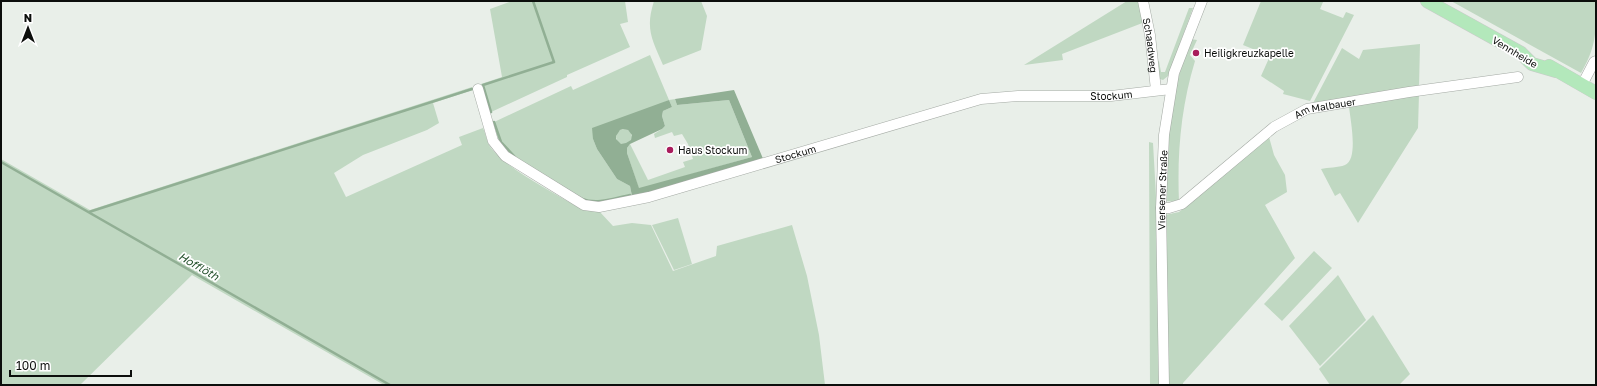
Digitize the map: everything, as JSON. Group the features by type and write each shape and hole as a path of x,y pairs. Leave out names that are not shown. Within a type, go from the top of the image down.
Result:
{"main road":[{"name":"Vennheide","path":"1427,1 1521,54 1532,64 1556,71 1596,93"}],"street":[{"name":"Schaadweg","path":"1143,1 1150,29 1156,90"},
{"name":"Viersener Straße","path":"1164,385 1161,208 1164,135 1171,89 1180,55 1202,1"},
{"path":"1582,85 1594,62 1596,61"},
{"name":"Am Malbauer","path":"1161,208 1169,208 1182,204 1274,127 1307,109 1409,92 1518,77"},
{"name":"Stockum","path":"478,89 493,141 506,156 584,205 600,207 649,197 981,99 1018,96 1111,96 1171,89"}],"shaded area":[{"path":"512,1 625,1 628,22 620,24 630,47 567,75 567,77 489,113 478,85 502,77 490,9"},
{"path":"654,1 701,1 707,16 701,50 663,65 653,41 650,27 651,11"},
{"path":"1127,1 1140,1 1145,22 1062,54 1063,60 1024,65"},
{"path":"1261,1 1319,1 1323,2 1320,9 1343,18 1346,12 1354,15 1310,101 1283,94 1284,91 1261,76 1270,56 1243,45"},
{"path":"1451,1 1596,1 1593,46 1581,73"},
{"path":"1189,8 1193,8 1168,76 1163,80 1160,79 1156,62 1159,61 1161,72 1165,72"},
{"path":"1191,39 1197,40 1190,55 1195,61 1186,96 1179,148 1179,202 1165,201 1166,151 1176,84"},
{"path":"1420,44 1419,88 1312,105 1342,48 1359,59 1363,50"},
{"path":"650,55 669,100 593,139 597,149 617,179 630,186 632,196 598,203 588,203 510,155 500,143 492,123 571,86 573,90"},
{"path":"472,87 473,90 433,103 439,123 427,130 363,155 334,173 346,197 462,145 459,137 483,128 488,144 508,164 531,180 576,206 584,210 599,211 613,226 632,223 651,225 673,271 716,256 717,246 792,225 807,276 819,335 825,385 384,385 192,275 80,385 1,385 1,159 90,210"},
{"path":"734,90 764,161 649,193 632,196 630,186 617,179 597,149 593,139 592,128 669,100 672,107 663,111 662,116 665,126 662,129 630,144 627,148 627,153 639,188 752,157 729,100 677,105 675,99","holes":["620,130 628,130 632,135 631,140 621,144 616,139 616,136"]},
{"path":"1419,94 1418,128 1358,223 1340,193 1335,196 1321,169 1345,165 1352,155 1353,138 1349,106"},
{"path":"675,99 677,105 729,100 752,157 639,189 627,153 627,148 630,144 648,180 685,167 683,162 693,159 688,144 682,134 674,136 672,132 655,138 654,134 665,126 662,116 663,111 672,107 669,100"},
{"path":"624,129 631,134 632,137 627,144 624,145 617,140 616,137 621,130"},
{"path":"1269,137 1274,155 1285,175 1287,192 1265,205 1295,258 1183,383 1183,385 1168,385 1165,215 1179,212"},
{"path":"1149,142 1153,143 1157,213 1159,385 1150,385"},
{"path":"678,218 692,264 674,270 652,225"},
{"path":"1314,251 1332,268 1282,321 1264,304"},
{"path":"1338,275 1366,320 1320,366 1289,326"},
{"path":"1373,315 1410,374 1399,385 1330,385 1319,369"}],"waterway":[{"path":"491,112 483,85 554,62 533,1"},
{"path":"89,212 472,89"},
{"path":"494,122 501,142 515,157"},
{"name":"Hofflöth","path":"1,162 390,385"},
{"path":"582,199 588,201 600,201 630,195"}],"place":[{"name":"Heiligkreuzkapelle","path":"1196,53"},
{"name":"Haus Stockum","path":"670,150"}]}
